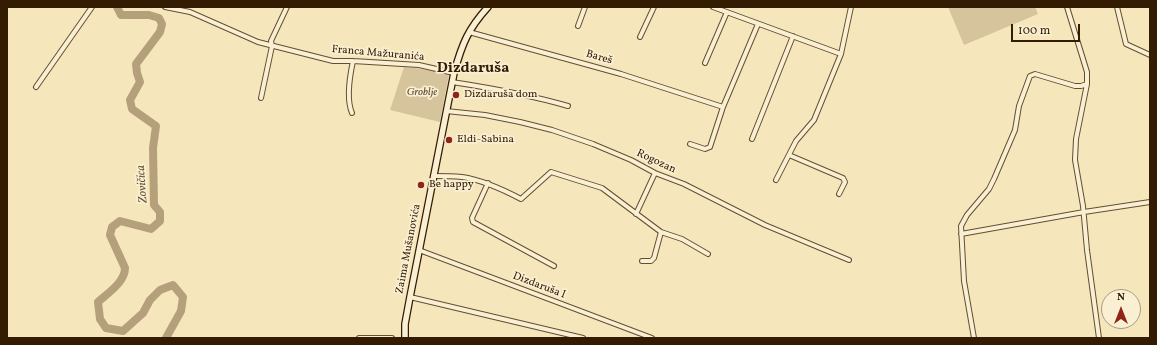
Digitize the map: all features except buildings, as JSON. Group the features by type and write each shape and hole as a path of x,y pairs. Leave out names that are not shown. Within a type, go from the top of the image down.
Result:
{"street":[{"path":"36,88 92,7"},
{"name":"Franca Mažuranića","path":"165,7 185,9 258,42 333,61 419,65 454,73"},
{"path":"261,98 272,46 271,41 287,7"},
{"name":"Zaima Mušanovića","path":"405,338 405,324 454,73 463,43 469,32 488,7"},
{"path":"578,26 586,7"},
{"path":"640,37 654,7"},
{"path":"714,7 841,54"},
{"path":"776,180 796,141 814,120 841,54 851,7"},
{"path":"1067,7 1087,72 1087,84 1075,146 1076,166 1084,212 1087,250 1099,338"},
{"path":"1117,7 1126,44 1150,55"},
{"path":"705,63 727,12"},
{"path":"690,144 705,149 710,147 723,107 758,24"},
{"name":"Bareš","path":"469,32 622,74 723,107"},
{"path":"752,139 793,36"},
{"path":"352,113 350,108 350,76 353,61"},
{"path":"974,338 964,281 961,226 967,215 989,189 1015,130 1019,106 1030,76 1035,74 1075,86 1087,84"},
{"path":"452,82 509,91 538,97 568,106"},
{"name":"Rogozan","path":"446,111 485,115 520,122 552,130 593,144 631,160 655,173 684,184 765,225 849,260"},
{"path":"789,155 843,178 845,182 839,194"},
{"path":"433,176 462,177 488,183 521,199 550,172 602,188 661,232 682,239 708,254"},
{"path":"636,214 655,173"},
{"path":"488,183 472,218 473,222 554,266"},
{"path":"961,234 1150,202"},
{"path":"642,261 651,261 654,258 661,232"},
{"name":"Dizdaruša I","path":"419,250 652,338"},
{"path":"410,297 583,338"},
{"path":"359,338 392,338"}],"green space":[{"path":"948,7 1035,7 1038,14 964,45"},
{"name":"Groblje","path":"404,67 449,74 440,122 390,110"}],"waterway":[{"name":"Zovičica","path":"117,7 121,15 149,15 159,18 162,24 160,32 136,64 140,82 130,100 132,109 156,126 153,148 154,205 160,212 160,221 151,229 120,221 112,227 110,235 125,268 119,283 98,302 100,319 106,328 123,331 143,313 150,300 160,290 173,285 183,297 181,311 166,338"}],"place":[{"name":"Dizdaruša dom","path":"456,95"},
{"name":"Eldi-Sabina","path":"449,140"},
{"name":"Be happy","path":"421,185"}],"district":[{"name":"Dizdaruša","path":"473,69"}]}
